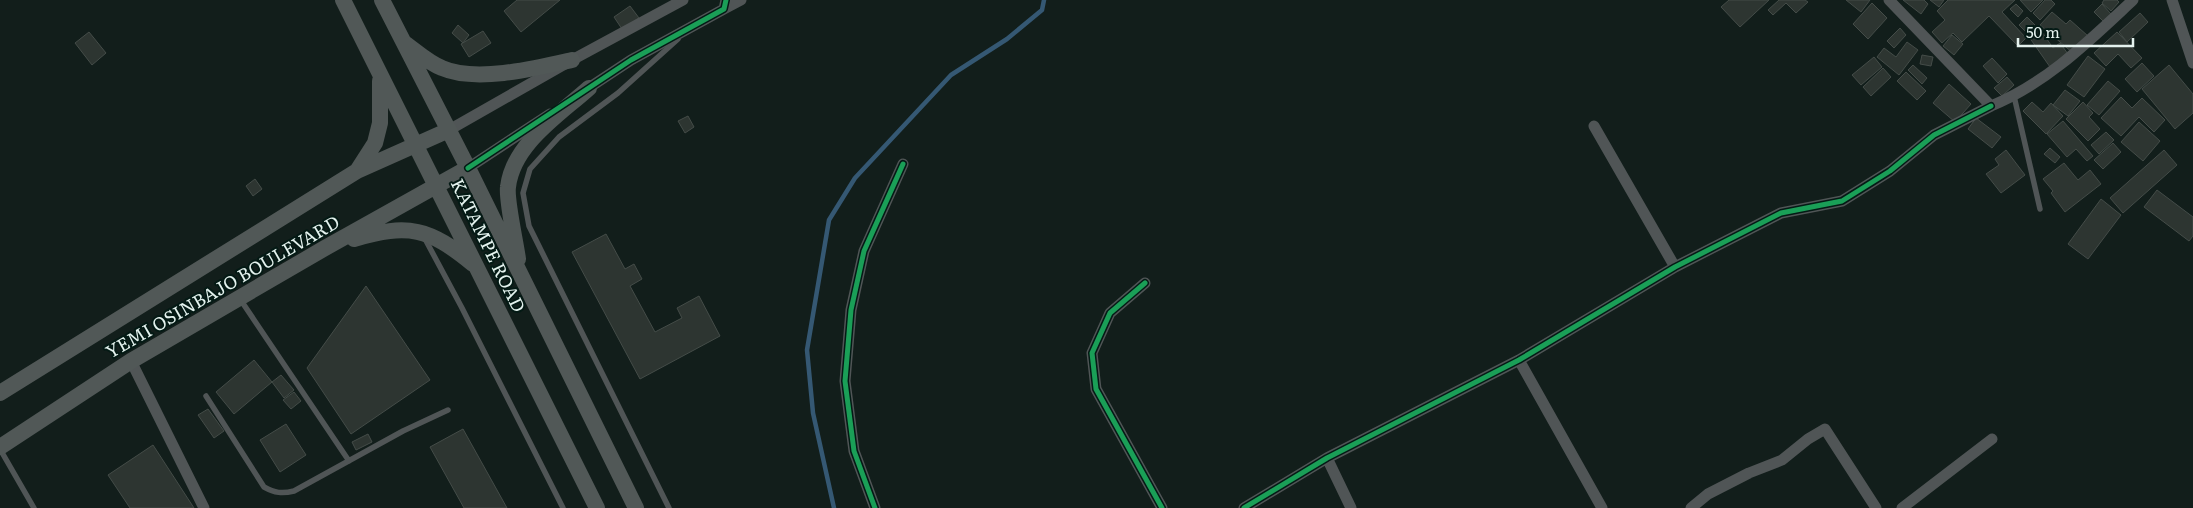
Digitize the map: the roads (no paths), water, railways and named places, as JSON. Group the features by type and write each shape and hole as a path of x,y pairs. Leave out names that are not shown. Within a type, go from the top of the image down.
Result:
{"main road":[{"name":"KATAMPE ROAD","path":"343,0 598,508"},
{"name":"KATAMPE ROAD","path":"382,0 521,273 636,508"},
{"path":"404,43 442,68 471,74 508,73 572,60"},
{"path":"357,171 376,143 380,123 380,76"},
{"path":"521,273 507,188 517,158 540,133 589,88"},
{"name":"YEMI OSINBAJO BOULEVARD","path":"0,393 357,171 449,130"},
{"name":"YEMI OSINBAJO BOULEVARD","path":"0,448 131,361 325,248 468,168"},
{"path":"325,248 367,235 394,230 420,231 449,244 479,268"}],"street":[{"path":"449,130 683,0"},
{"path":"468,168 631,60 691,27 725,5 741,0"},
{"path":"1889,0 1991,106"},
{"path":"1244,508 1327,458 1518,360 1675,267 1781,213 1842,200 1890,171 1934,135 2014,96 2074,56 2133,0"},
{"path":"2172,0 2193,63"},
{"path":"1594,126 1675,267"},
{"path":"874,508 854,451 845,381 851,310 864,251 903,164"},
{"path":"1144,283 1110,313 1092,353 1096,389 1162,508"},
{"path":"1518,360 1602,508"},
{"path":"131,361 204,508"},
{"path":"1691,508 1708,494 1724,485 1749,472 1782,460 1808,439 1825,429 1876,508"},
{"path":"1902,508 1992,439"},
{"path":"1327,458 1351,508"}],"lane":[{"path":"669,508 529,226 523,193 530,169 560,137 618,93 691,27"},
{"path":"2014,96 2040,209"},
{"path":"420,231 462,308 562,508"},
{"path":"240,298 349,461"},
{"path":"206,396 264,487 283,494 294,491 431,416 448,410"},
{"path":"0,448 34,508"}],"waterway":[{"path":"834,508 813,413 807,350 829,220 855,178 951,75 1007,39 1042,10 1044,0"}]}
